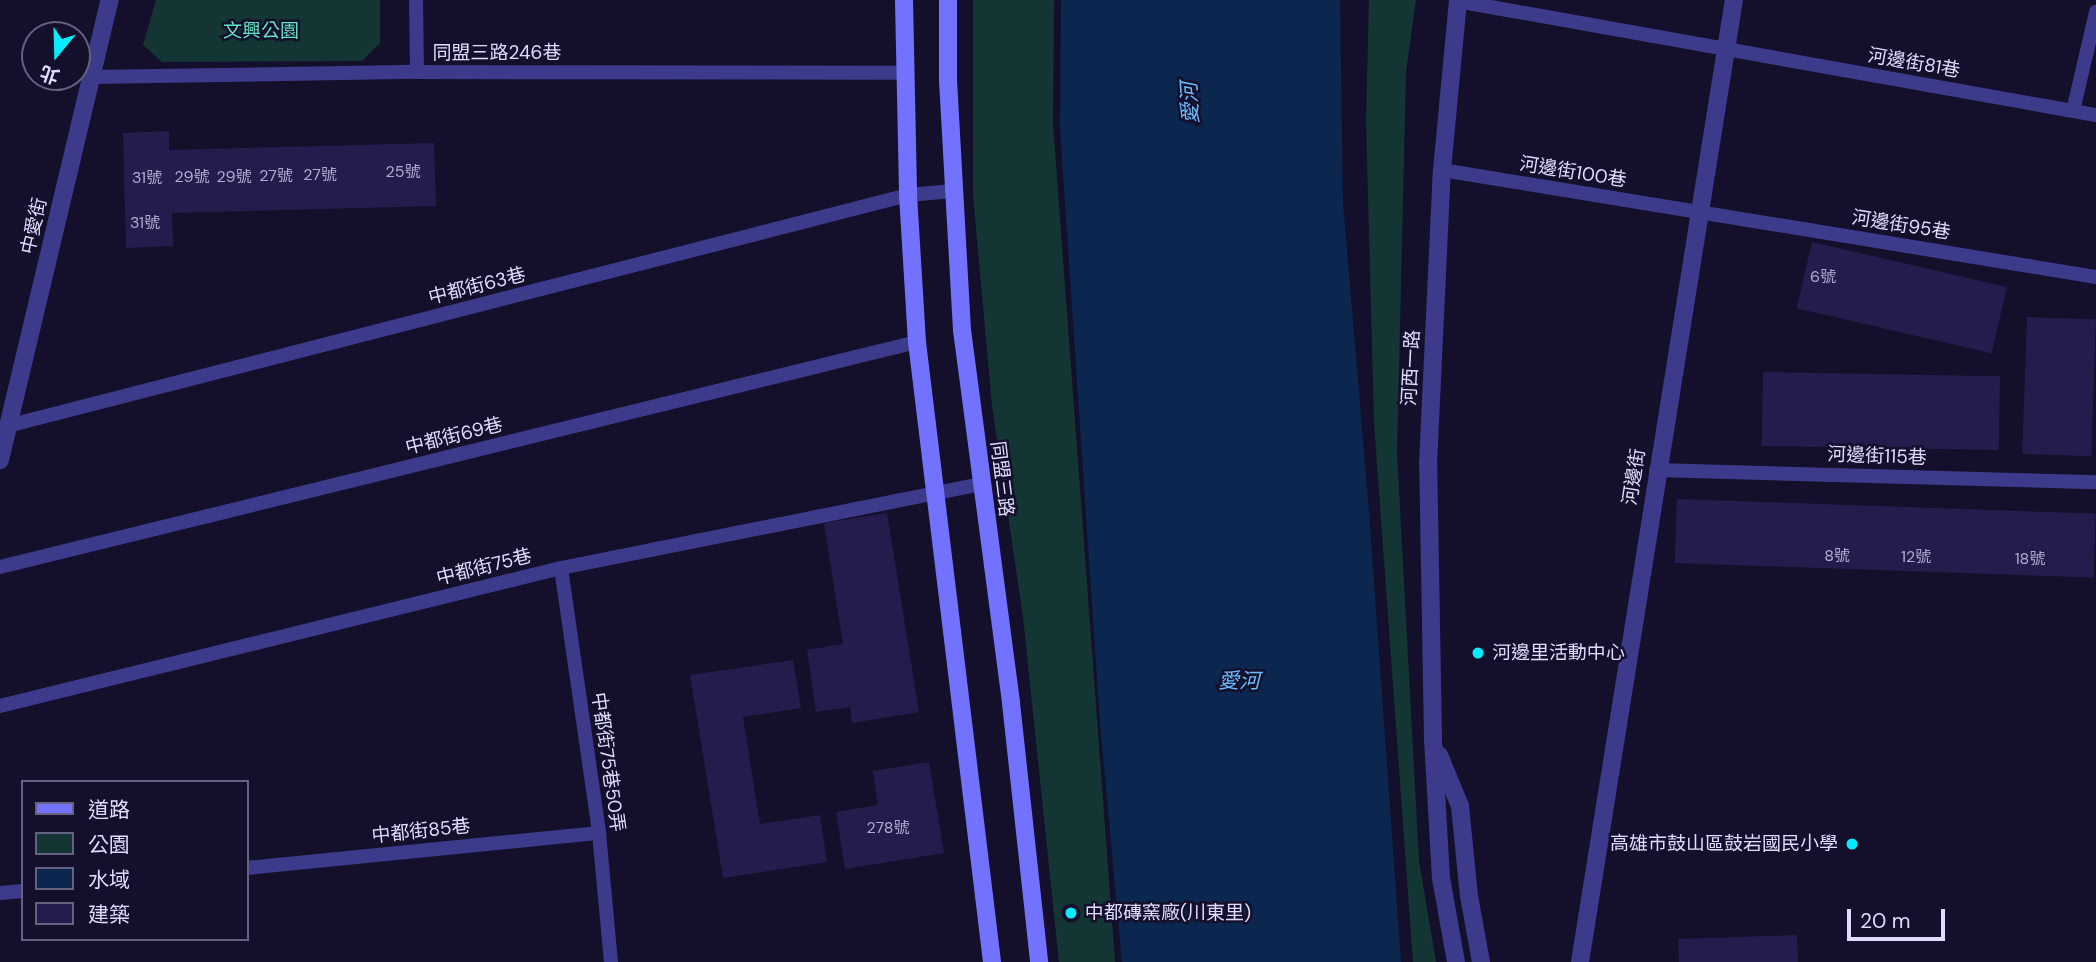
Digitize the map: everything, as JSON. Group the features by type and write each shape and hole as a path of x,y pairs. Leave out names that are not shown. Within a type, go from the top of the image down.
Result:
{"street":[{"name":"中愛街","path":"91,70 110,0"},
{"path":"904,0 908,195 917,342 992,962"},
{"name":"同盟三路","path":"948,0 948,80 962,330 1011,704 1040,962"},
{"name":"河邊街","path":"1580,962 1656,470 1734,0"},
{"name":"河西一路","path":"1456,962 1441,878 1433,739 1428,464 1442,170 1457,1"},
{"name":"中愛街","path":"0,460 11,425 86,91"},
{"name":"河西一路","path":"1433,739 1460,806 1469,896 1480,962"}],"lane":[{"path":"416,0 417,72"},
{"name":"河邊街81巷","path":"1457,1 2096,115"},
{"path":"2073,111 2096,12"},
{"name":"同盟三路246巷","path":"91,77 417,72 904,73"},
{"name":"河邊街100巷","path":"1442,170 1699,211"},
{"name":"中都街63巷","path":"11,425 908,195 953,191"},
{"name":"河邊街95巷","path":"1699,211 2096,277"},
{"name":"中都街69巷","path":"0,567 917,342"},
{"name":"河邊街115巷","path":"1656,470 2096,482"},
{"name":"中都街75巷","path":"0,706 561,568 981,484"},
{"name":"中都街75巷50弄","path":"561,568 599,833 611,962"},
{"name":"中都街85巷","path":"248,868 599,833"},
{"path":"0,893 21,891"}],"green space":[{"name":"文興公園","path":"156,0 380,0 380,43 362,61 162,62 143,45"},
{"path":"973,0 1054,0 1053,124 1115,962 1059,962 1023,617 992,406 973,195"},
{"path":"1369,0 1416,0 1406,72 1397,453 1419,861 1436,962 1413,962 1374,422 1366,120"}],"water":[{"name":"愛河","path":"1061,0 1340,0 1343,203 1369,511 1401,962 1122,962 1100,723 1060,129"}],"building":[{"path":"169,131 169,150 434,143 436,206 172,213 173,246 126,248 123,133"},
{"path":"1812,242 2007,287 1992,353 1797,308"},
{"path":"2027,317 2096,319 2091,456 2022,454"},
{"path":"1763,372 2000,376 1999,450 1762,446"},
{"path":"1677,499 2096,514 2094,578 1675,563"},
{"path":"887,513 919,712 852,723 850,707 816,712 807,650 843,644 824,523"},
{"path":"793,660 801,708 743,717 760,824 820,815 827,862 723,878 690,675"},
{"path":"929,762 944,853 845,869 836,812 878,805 873,771"},
{"path":"1797,935 1798,962 1679,962 1678,939"}],"place":[{"name":"河邊里活動中心","path":"1478,653"},
{"name":"高雄市鼓山區鼓岩國民小學","path":"1852,844"},
{"name":"中都磚窯廠(川東里)","path":"1071,913"}]}
